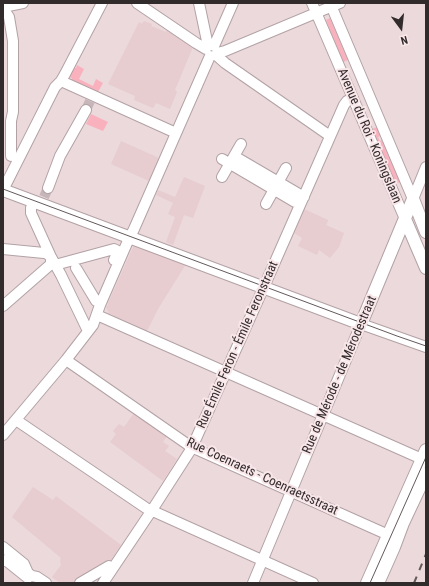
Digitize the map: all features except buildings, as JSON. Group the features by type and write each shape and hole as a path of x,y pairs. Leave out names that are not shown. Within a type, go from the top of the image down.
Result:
{"main road":[{"path":"3,190 42,198 122,246 264,288 361,324"},
{"name":"Rue de Mérode - de Mérodestraat","path":"361,324 413,199"},
{"name":"Avenue du Roi - Koningslaan","path":"413,199 426,232"},
{"name":"Avenue du Roi - Koningslaan","path":"405,219 426,268"},
{"path":"367,583 424,454"},
{"path":"378,583 403,523 426,474"}],"street":[{"path":"3,190 11,156 11,121 14,112 13,41 9,17 3,8 23,3"},
{"path":"11,156 54,87 61,81 102,3"},
{"path":"137,3 196,43 212,51 225,64 330,136"},
{"path":"199,3 212,51"},
{"path":"89,327 88,319 118,251 134,229 233,3"},
{"name":"Avenue du Roi - Koningslaan","path":"312,3 405,219"},
{"path":"212,51 226,51 317,13 334,4"},
{"name":"Avenue du Roi - Koningslaan","path":"334,4 413,199"},
{"path":"61,81 90,102 176,133"},
{"name":"Rue Émile Feron - Émile Feronstraat","path":"104,583 192,447 264,288 300,200 344,105 347,101 353,99"},
{"path":"89,327 53,261 31,213 31,208 42,198 60,156 90,102"},
{"path":"222,177 229,160 241,144"},
{"path":"229,160 300,200"},
{"name":"Rue de Mérode - de Mérodestraat","path":"413,199 426,167"},
{"path":"266,204 286,168"},
{"path":"3,306 59,257 111,244 122,246"},
{"path":"3,249 46,253 53,261 73,264 122,246"},
{"path":"3,435 66,360 89,327 93,325 122,246"},
{"path":"73,264 96,303"},
{"path":"97,315 323,415 424,454"},
{"path":"361,324 426,347"},
{"name":"Rue de Mérode - de Mérodestraat","path":"253,583 361,324"},
{"name":"Rue Coenraets - Coenraetsstraat","path":"66,360 192,447 388,534"},
{"path":"16,420 151,511 313,583"},
{"path":"388,534 393,532 403,523"},
{"path":"3,547 24,564 28,573 32,576 24,576"},
{"path":"3,560 8,562 24,576 46,583"},
{"path":"80,583 109,566 97,583"}],"shaded area":[{"path":"330,18 348,60 343,62 326,20"},
{"path":"144,21 152,24 151,26 166,32 167,30 193,47 175,90 177,92 170,109 156,103 153,108 134,100 135,96 108,84 139,22 142,24"},
{"path":"77,65 84,69 79,79 93,86 96,79 103,83 98,92 71,80 72,78 69,77 74,67 76,68"},
{"path":"91,114 108,122 103,131 86,124"},
{"path":"377,127 381,136 378,137 380,141 382,140 400,182 395,184 372,129"},
{"path":"121,141 159,158 149,181 111,164"},
{"path":"184,177 205,186 193,218 184,215 173,245 166,242 175,217 168,214 173,203 156,195 158,190 175,197"},
{"path":"304,209 328,220 326,225 344,233 339,247 330,258 319,250 317,255 298,246 302,238 294,233"},
{"path":"134,245 186,264 158,309 147,331 113,316 112,314 109,314 106,307"},
{"path":"134,413 167,436 163,442 169,446 165,451 177,459 163,481 110,442 116,434 113,431 119,424 124,427"},
{"path":"33,487 53,500 56,496 121,545 111,560 74,583 60,583 52,577 61,565 61,558 12,517"}],"tunnel":[{"path":"86,110 90,101"},
{"path":"44,197 48,188"}],"tram line":[{"path":"3,189 426,346"},
{"path":"370,583 426,457"}],"railway":[{"path":"414,583 426,554"}]}
